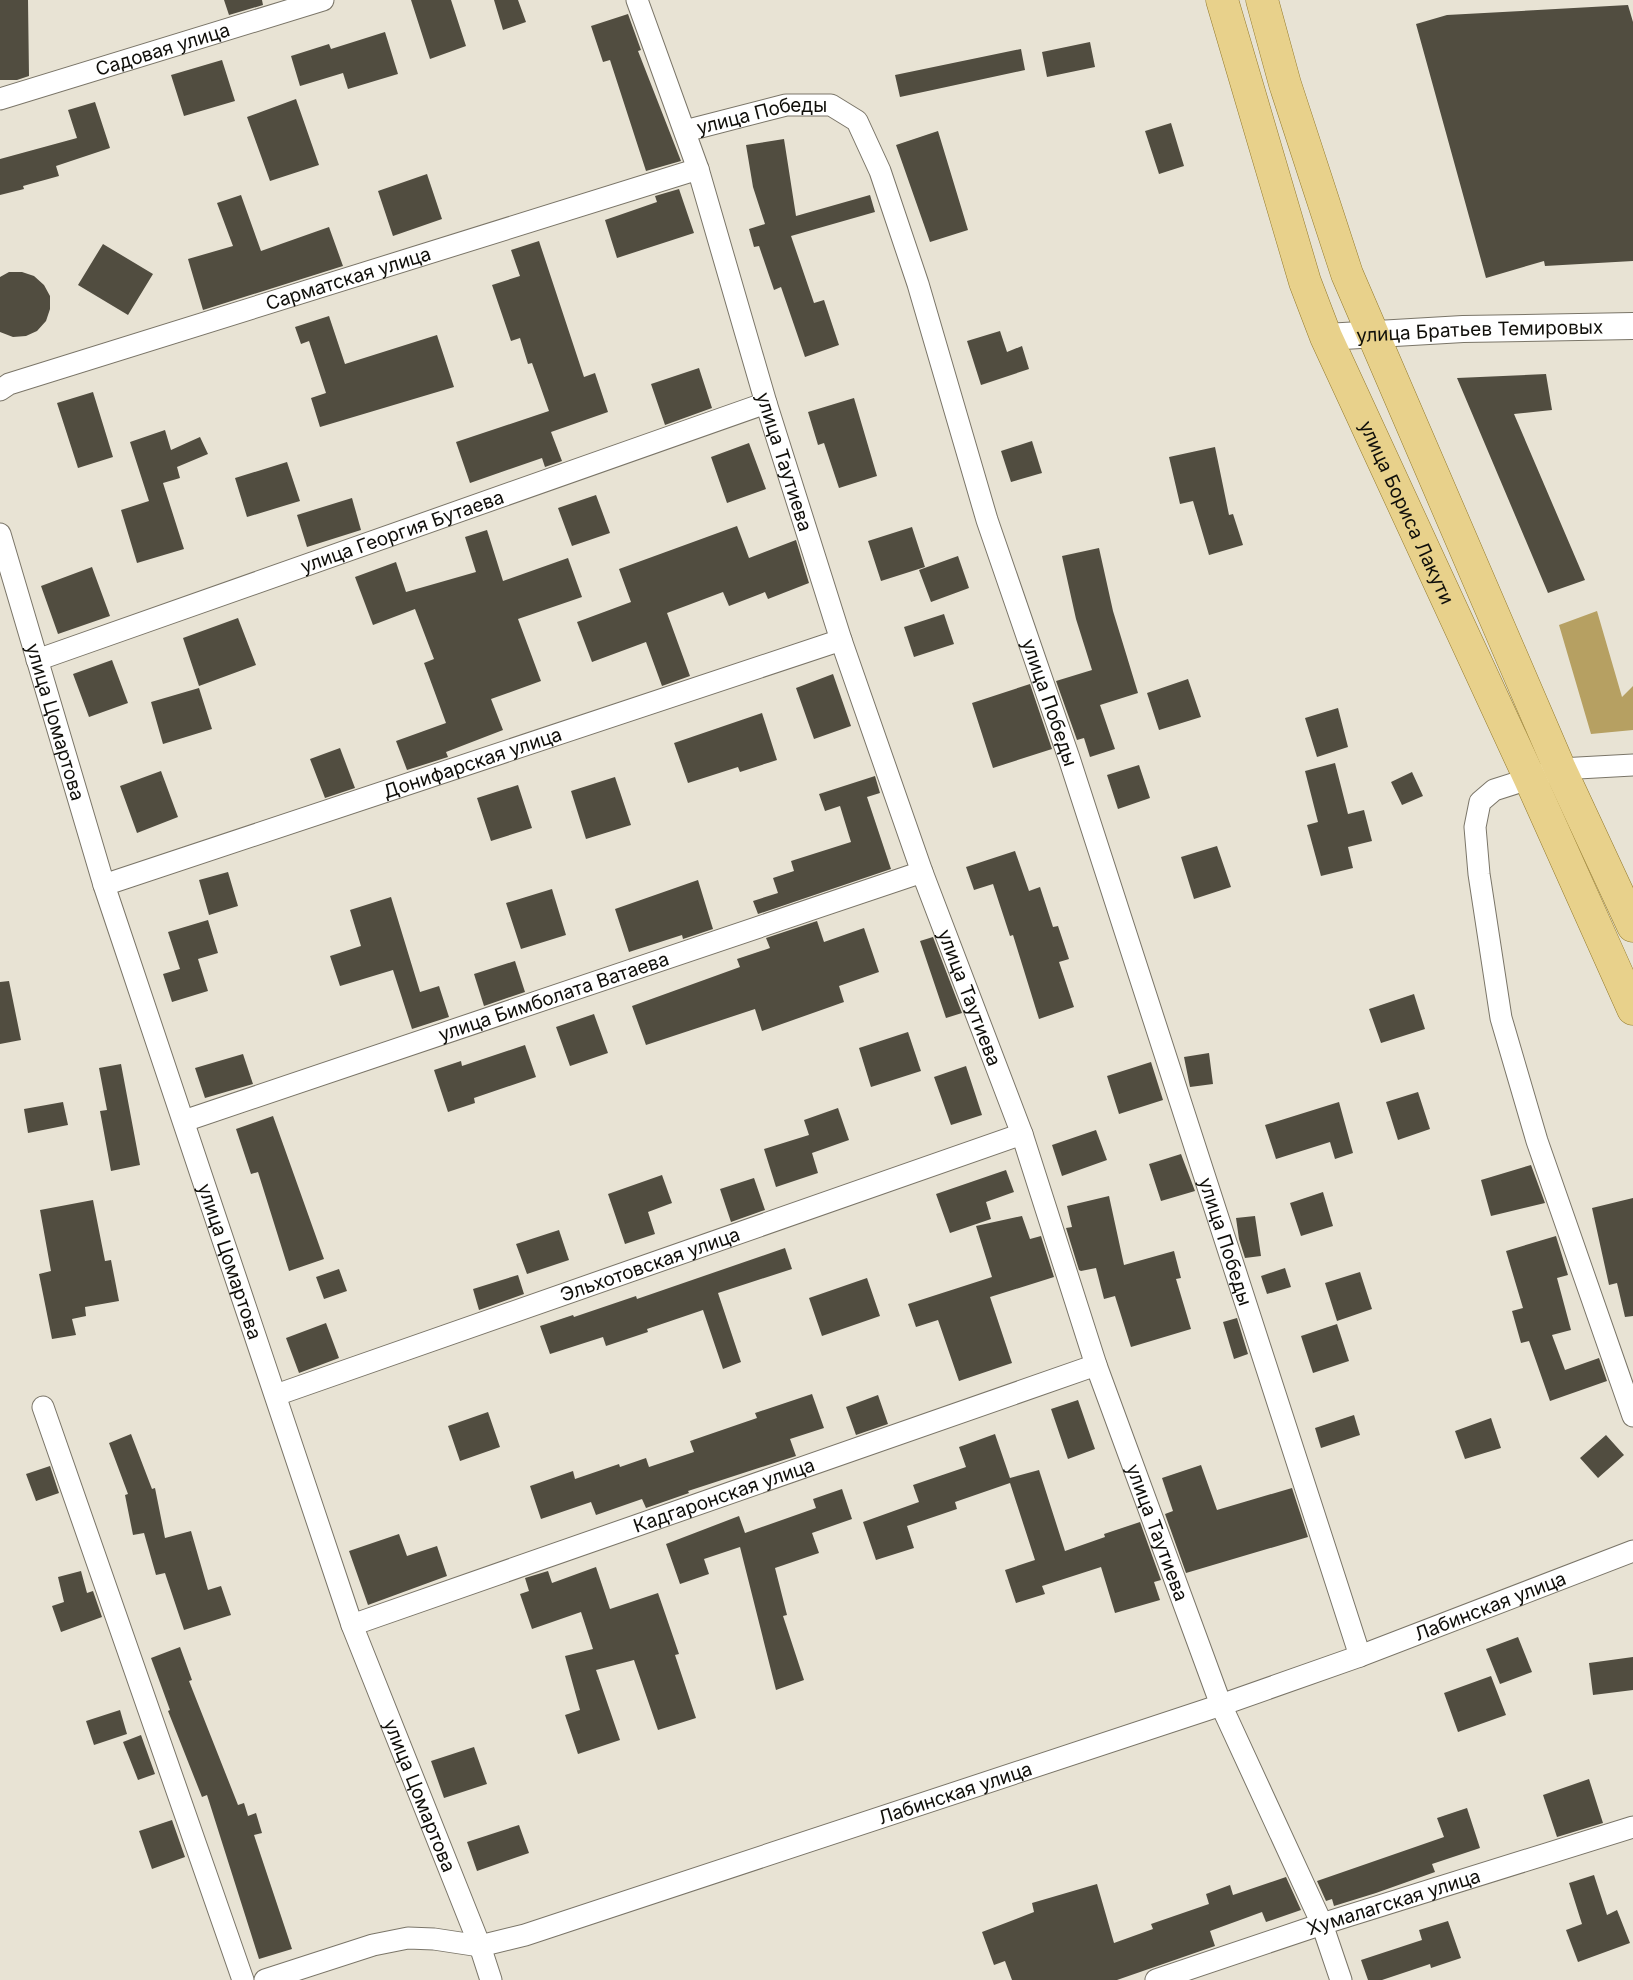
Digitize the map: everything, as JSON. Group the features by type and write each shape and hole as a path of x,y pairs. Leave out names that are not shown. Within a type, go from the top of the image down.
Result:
{"main road":[{"name":"улица Бориса Лакути","path":"1222,0 1305,282 1326,337 1633,1009"},
{"name":"улица Бориса Лакути","path":"1262,0 1285,84 1343,262 1560,769 1633,926"}],"street":[{"name":"Садовая улица","path":"0,99 323,0"},
{"name":"улица Таутиева","path":"637,0 698,169 765,404 841,640 922,872 1022,1134 1096,1365 1221,1705 1322,1924 1341,1980"},
{"name":"улица Победы","path":"685,131 786,105 831,105 858,121 880,171 918,284 987,520 1069,758 1360,1656"},
{"name":"Сарматская улица","path":"0,390 9,384 698,169"},
{"name":"улица Братьев Темировых","path":"1326,337 1372,332 1633,326"},
{"name":"улица Георгия Бутаева","path":"37,660 765,404"},
{"name":"улица Цомартова","path":"0,534 104,885 352,1625 480,1946 491,1980"},
{"name":"Донифарская улица","path":"104,885 841,640"},
{"path":"1633,765 1560,769 1494,790 1480,802 1475,827 1479,874 1501,1018 1537,1141 1633,1416"},
{"name":"улица Бимболата Ватаева","path":"184,1121 922,872"},
{"name":"Эльхотовская улица","path":"276,1395 1022,1134"},
{"name":"Кадгаронская улица","path":"352,1625 1096,1365"},
{"path":"43,1408 243,1980"},
{"name":"Лабинская улица","path":"265,1980 373,1945 408,1938 480,1946 525,1935 1221,1705 1360,1656 1633,1551"},
{"name":"Хумалагская улица","path":"1156,1980 1322,1924 1633,1827"}],"shaded area":[{"path":"1597,611 1622,697 1633,686 1633,730 1591,734 1559,625"}],"building":[{"path":"0,0 28,0 29,76 17,80 0,80"},
{"path":"224,0 262,0 263,5 229,15"},
{"path":"411,0 451,0 466,46 430,59"},
{"path":"494,0 518,0 526,22 503,30"},
{"path":"1628,5 1633,22 1633,261 1545,266 1544,261 1486,278 1416,24 1447,15"},
{"path":"628,14 641,50 638,51 681,161 646,171 610,60 603,62 591,26"},
{"path":"385,32 398,74 348,89 343,73 300,86 291,56 329,44 331,49"},
{"path":"1090,42 1095,67 1047,77 1042,52"},
{"path":"1021,49 1025,70 900,97 895,75"},
{"path":"222,60 235,101 184,116 171,75"},
{"path":"296,99 319,165 270,181 247,117"},
{"path":"95,102 110,148 56,166 59,176 0,195 0,159 77,138 68,110"},
{"path":"1171,123 1184,166 1159,174 1145,131"},
{"path":"938,131 968,230 930,242 896,145"},
{"path":"784,139 796,216 870,195 875,212 791,236 814,303 824,300 839,345 805,357 781,287 774,290 759,246 754,247 749,229 765,224 753,187 746,145"},
{"path":"427,174 442,219 393,236 378,191"},
{"path":"679,189 694,233 617,258 605,220 657,202 655,196"},
{"path":"241,195 261,251 329,227 343,266 203,310 188,259 233,246 217,203"},
{"path":"539,241 584,377 595,373 608,412 551,432 562,461 545,467 542,458 470,483 456,442 549,411 532,363 528,364 520,338 511,341 492,285 520,276 511,250"},
{"path":"103,244 153,274 128,315 78,285"},
{"path":"9,272 34,276 44,285 50,296 46,321 37,331 26,336 13,337 0,332 0,277"},
{"path":"329,316 345,364 437,335 454,387 320,427 311,398 326,393 309,341 301,344 295,327"},
{"path":"1000,331 1007,352 1022,346 1029,369 981,385 967,341"},
{"path":"699,368 712,408 665,425 651,384"},
{"path":"1546,374 1552,410 1514,414 1585,580 1548,593 1457,378"},
{"path":"93,392 113,457 78,468 57,403"},
{"path":"854,398 877,476 839,488 824,443 818,445 808,412"},
{"path":"165,430 171,450 200,437 208,454 177,467 180,478 163,483 184,549 137,563 121,510 149,501 130,442"},
{"path":"1032,441 1042,473 1011,482 1001,451"},
{"path":"749,443 766,489 727,503 711,457"},
{"path":"1215,447 1229,515 1233,514 1243,545 1209,555 1193,501 1180,504 1169,457"},
{"path":"287,462 300,501 247,517 235,478"},
{"path":"596,495 610,533 572,546 558,508"},
{"path":"352,498 361,530 307,547 297,515"},
{"path":"737,526 749,558 796,540 809,583 768,599 765,592 729,606 723,592 667,613 690,676 662,686 646,642 592,662 577,622 631,602 619,569"},
{"path":"912,527 925,567 881,581 868,541"},
{"path":"487,530 503,581 568,558 582,597 518,619 541,681 491,699 503,730 446,752 448,757 407,770 396,741 446,723 424,663 434,659 415,609 373,625 355,577 396,562 406,592 476,572 465,537"},
{"path":"1099,548 1113,611 1138,693 1100,705 1115,749 1090,757 1084,738 1077,740 1056,681 1092,670 1076,619 1062,556"},
{"path":"958,556 969,588 931,602 919,570"},
{"path":"92,567 110,616 58,634 41,586"},
{"path":"944,614 954,644 914,657 904,627"},
{"path":"238,618 256,665 199,686 183,638"},
{"path":"112,660 128,703 89,717 73,674"},
{"path":"833,674 851,726 814,739 796,688"},
{"path":"1188,679 1201,717 1159,730 1147,693"},
{"path":"1030,684 1052,749 993,768 972,703"},
{"path":"199,688 212,729 163,744 151,702"},
{"path":"1338,708 1348,747 1317,757 1305,718"},
{"path":"762,713 777,760 740,772 738,767 688,783 674,743"},
{"path":"340,748 355,788 325,798 310,759"},
{"path":"1335,763 1348,814 1364,810 1372,841 1348,847 1353,868 1321,876 1307,825 1318,822 1305,771"},
{"path":"1139,765 1150,798 1118,809 1107,775"},
{"path":"161,771 178,817 137,833 120,786"},
{"path":"1412,772 1423,796 1402,805 1391,782"},
{"path":"875,776 880,793 867,797 891,869 758,914 753,901 778,893 773,878 794,871 791,861 851,842 840,806 825,811 819,794"},
{"path":"615,777 631,825 586,839 571,791"},
{"path":"518,785 532,828 491,841 477,798"},
{"path":"1217,846 1231,887 1194,899 1181,857"},
{"path":"1015,851 1029,891 1040,887 1053,927 1058,926 1069,959 1059,962 1074,1007 1039,1019 1013,935 1010,936 993,884 974,890 966,867"},
{"path":"228,872 238,906 209,915 199,880"},
{"path":"698,880 713,929 683,939 682,935 629,952 615,909"},
{"path":"552,889 566,935 521,949 506,903"},
{"path":"391,897 420,992 439,986 449,1017 412,1029 393,970 340,986 330,956 361,946 350,910"},
{"path":"208,920 218,953 198,959 208,991 172,1002 163,974 180,969 168,932"},
{"path":"817,921 824,942 864,928 879,972 839,986 844,1002 762,1031 755,1009 646,1045 632,1006 740,967 737,959 770,948 766,938"},
{"path":"933,937 962,1013 946,1018 920,941"},
{"path":"515,961 525,992 484,1006 474,974"},
{"path":"9,981 21,1040 0,1044 0,982"},
{"path":"1414,994 1425,1029 1381,1043 1369,1009"},
{"path":"594,1014 608,1053 570,1066 556,1027"},
{"path":"908,1032 921,1071 871,1087 859,1048"},
{"path":"525,1045 536,1077 474,1098 475,1103 448,1112 434,1070 461,1061 462,1066"},
{"path":"1209,1053 1213,1084 1190,1087 1184,1057"},
{"path":"243,1054 253,1084 205,1098 195,1068"},
{"path":"1151,1062 1163,1100 1119,1114 1107,1076"},
{"path":"121,1064 140,1165 111,1171 100,1111 107,1110 99,1068"},
{"path":"966,1066 982,1115 951,1125 934,1077"},
{"path":"1418,1092 1430,1129 1398,1140 1386,1102"},
{"path":"63,1102 68,1125 28,1133 24,1109"},
{"path":"1339,1102 1353,1153 1335,1159 1330,1142 1276,1159 1265,1125"},
{"path":"838,1108 849,1140 812,1153 818,1173 776,1187 764,1149 809,1135 804,1120"},
{"path":"273,1116 324,1259 289,1271 258,1172 251,1174 236,1129"},
{"path":"1096,1130 1107,1160 1062,1176 1052,1145"},
{"path":"1181,1154 1195,1191 1161,1201 1149,1164"},
{"path":"1531,1165 1545,1203 1491,1216 1481,1180"},
{"path":"1006,1170 1014,1192 986,1202 991,1219 950,1233 936,1194"},
{"path":"662,1175 672,1203 648,1212 655,1234 625,1244 608,1194"},
{"path":"754,1178 765,1210 731,1222 720,1189"},
{"path":"1323,1192 1333,1226 1301,1236 1290,1203"},
{"path":"1109,1196 1124,1265 1174,1251 1181,1278 1176,1279 1191,1329 1131,1347 1115,1296 1104,1299 1096,1268 1079,1270 1066,1228 1072,1227 1067,1206"},
{"path":"1633,1198 1633,1316 1625,1317 1617,1283 1609,1285 1592,1208"},
{"path":"93,1200 105,1261 111,1260 119,1301 85,1307 86,1316 72,1319 76,1335 52,1339 39,1274 51,1271 40,1210"},
{"path":"1022,1216 1030,1239 1041,1236 1054,1277 990,1297 1012,1363 959,1381 938,1320 916,1327 908,1304 992,1277 976,1226"},
{"path":"1255,1216 1261,1256 1245,1258 1236,1218"},
{"path":"559,1230 569,1260 527,1274 516,1244"},
{"path":"1556,1236 1568,1275 1557,1278 1571,1330 1552,1335 1565,1370 1599,1358 1607,1381 1550,1401 1529,1341 1521,1343 1512,1311 1523,1308 1506,1251"},
{"path":"785,1248 792,1269 718,1293 741,1362 723,1369 703,1310 606,1346 603,1337 550,1354 540,1326 636,1296 637,1299"},
{"path":"1285,1268 1291,1287 1267,1294 1261,1276"},
{"path":"339,1269 347,1291 324,1299 316,1277"},
{"path":"1360,1272 1372,1309 1337,1321 1325,1283"},
{"path":"518,1275 524,1294 479,1310 473,1289"},
{"path":"867,1278 880,1316 822,1336 809,1298"},
{"path":"1237,1318 1248,1354 1234,1359 1223,1322"},
{"path":"326,1323 339,1358 299,1373 286,1338"},
{"path":"1337,1324 1349,1361 1313,1373 1301,1336"},
{"path":"812,1394 824,1428 790,1439 796,1456 688,1491 689,1493 646,1508 642,1499 596,1515 591,1502 541,1519 530,1486 573,1471 575,1479 646,1458 649,1467 694,1452 690,1441 757,1418 755,1413"},
{"path":"878,1395 888,1424 856,1435 846,1407"},
{"path":"1078,1400 1095,1449 1068,1459 1051,1409"},
{"path":"488,1412 500,1447 460,1461 448,1426"},
{"path":"1354,1415 1360,1435 1321,1448 1315,1428"},
{"path":"1491,1418 1501,1448 1465,1459 1455,1431"},
{"path":"131,1434 152,1489 155,1488 165,1538 191,1531 208,1590 221,1586 231,1615 184,1630 165,1573 156,1575 144,1533 133,1535 125,1495 128,1494 109,1443"},
{"path":"995,1434 1010,1478 1039,1470 1065,1551 1140,1522 1161,1580 1154,1582 1160,1600 1115,1613 1101,1567 1042,1586 1045,1594 1016,1603 1005,1570 1035,1560 1010,1483 955,1502 957,1509 907,1526 914,1548 876,1560 863,1522 919,1502 913,1485 966,1467 959,1447"},
{"path":"1606,1435 1624,1455 1598,1478 1580,1458"},
{"path":"1201,1465 1217,1510 1292,1488 1308,1537 1186,1573 1165,1514 1173,1511 1162,1478"},
{"path":"50,1466 59,1493 36,1501 26,1474"},
{"path":"842,1489 852,1519 812,1533 819,1553 775,1568 787,1615 783,1616 804,1680 776,1690 740,1547 704,1559 709,1574 680,1584 666,1544 739,1516 745,1533 816,1508 813,1499"},
{"path":"399,1534 407,1556 437,1546 447,1576 368,1605 349,1551"},
{"path":"596,1567 610,1609 658,1593 679,1654 675,1655 696,1718 658,1730 634,1660 596,1670 620,1740 578,1754 565,1715 580,1710 565,1656 593,1649 581,1612 532,1629 520,1594 529,1591 525,1578 548,1571 552,1583"},
{"path":"81,1571 87,1593 93,1591 102,1617 61,1632 52,1606 64,1602 58,1577"},
{"path":"1518,1637 1532,1672 1500,1684 1486,1649"},
{"path":"180,1647 192,1680 189,1681 238,1805 244,1803 248,1816 256,1813 262,1833 254,1835 292,1949 259,1959 207,1795 202,1797 168,1711 170,1710 151,1658"},
{"path":"1633,1657 1633,1690 1593,1695 1589,1663"},
{"path":"1491,1676 1506,1715 1458,1732 1444,1693"},
{"path":"120,1710 127,1734 94,1745 86,1721"},
{"path":"141,1735 155,1774 138,1780 123,1742"},
{"path":"474,1747 487,1784 444,1798 431,1761"},
{"path":"1589,1779 1603,1823 1557,1837 1543,1795"},
{"path":"1467,1808 1480,1848 1432,1864 1435,1872 1376,1893 1334,1906 1332,1899 1326,1901 1317,1881 1444,1837 1437,1818"},
{"path":"172,1820 185,1857 152,1869 139,1831"},
{"path":"519,1825 529,1853 477,1871 467,1842"},
{"path":"1594,1875 1607,1915 1617,1910 1630,1943 1578,1962 1566,1930 1582,1924 1569,1883"},
{"path":"1286,1877 1301,1910 1266,1922 1262,1912 1210,1931 1215,1946 1117,1980 1012,1980 1005,1961 994,1965 982,1932 1034,1912 1032,1903 1097,1884 1114,1943 1153,1929 1151,1924 1209,1904 1206,1894 1230,1885 1233,1895"},
{"path":"1448,1921 1461,1958 1431,1968 1430,1964 1382,1980 1368,1980 1361,1960 1422,1940 1419,1930"}]}
